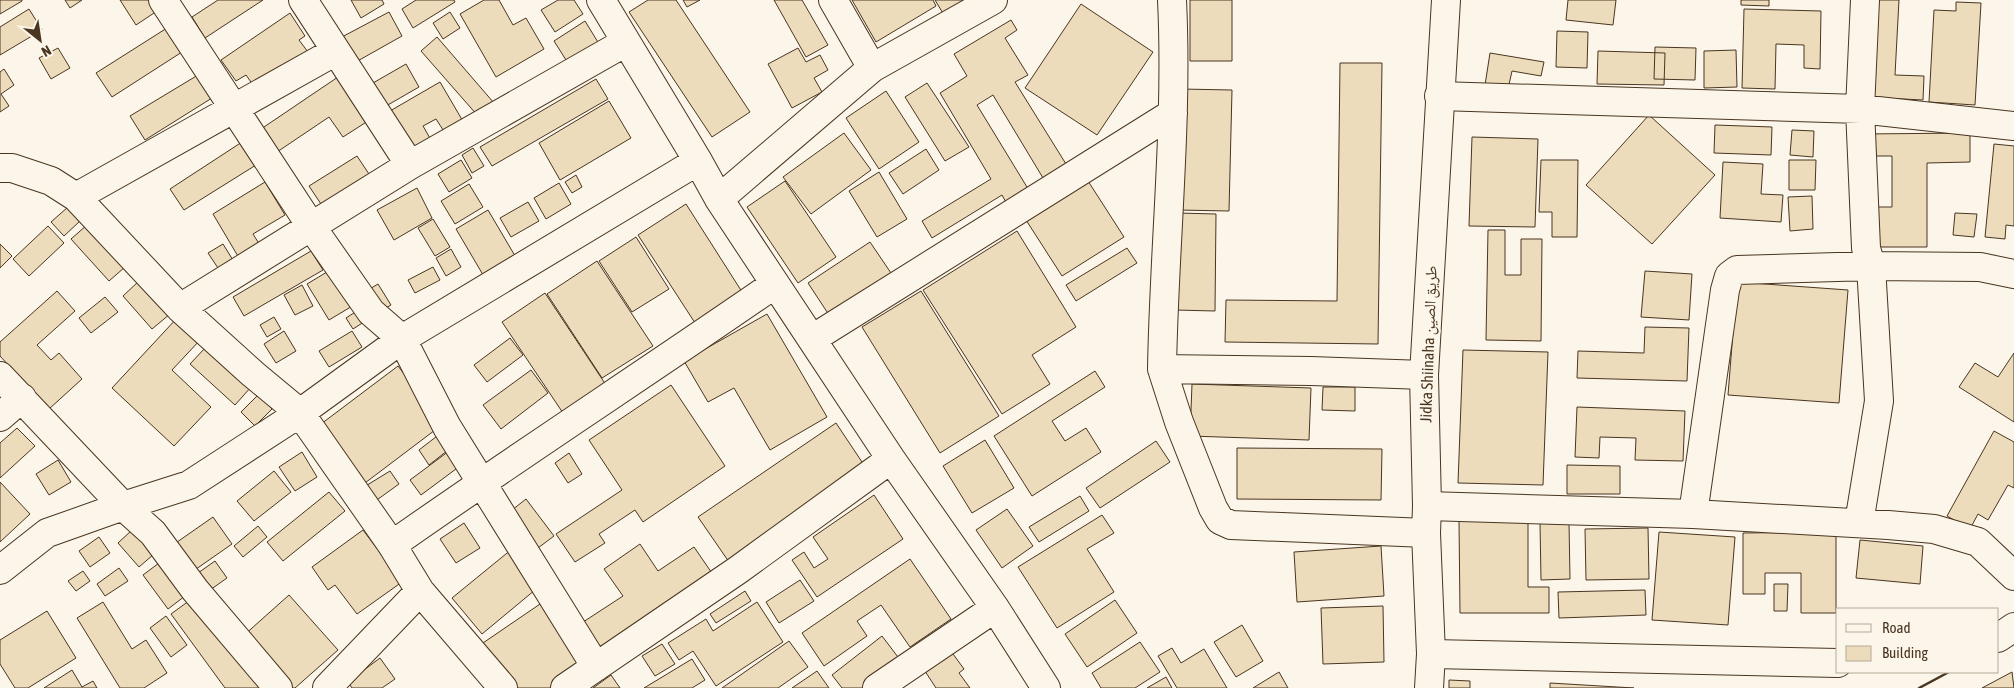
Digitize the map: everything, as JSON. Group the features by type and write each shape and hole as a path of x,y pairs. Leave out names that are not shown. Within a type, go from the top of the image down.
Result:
{"street":[{"path":"163,0 311,226 371,312 402,339 447,427 596,667"},
{"path":"303,0 410,165"},
{"path":"602,0 719,199 891,459 995,608 1046,688"},
{"path":"833,0 872,68"},
{"path":"719,199 872,68 993,0"},
{"path":"1172,0 1173,113 1162,370 1179,422 1213,508 1220,520 1231,525 1426,532"},
{"name":"Jidka Shiinaha طريق الصين","path":"1430,688 1431,654 1426,532 1424,375 1446,0"},
{"path":"1859,523 1879,401 1871,266 1866,248 1860,108 1864,0"},
{"path":"180,308 410,165 626,42"},
{"path":"76,197 236,109 336,51"},
{"path":"1439,96 1860,108 2014,126"},
{"path":"812,339 1173,113"},
{"path":"0,570 47,533 189,485 300,413 402,339 698,161"},
{"path":"0,168 12,168 51,181 76,197 180,308 253,374 300,413 392,545 420,591 502,688"},
{"path":"1693,514 1725,290 1729,276 1737,270 1871,266 1980,267 2014,274"},
{"path":"392,545 480,482 776,284"},
{"path":"1162,370 1311,371 1424,375"},
{"path":"0,376 123,506 153,534 195,590 278,688"},
{"path":"0,417 22,398"},
{"path":"565,688 738,570 891,459"},
{"path":"1427,506 1693,514 1934,529 1978,542 2014,576"},
{"path":"327,688 420,591"},
{"path":"877,688 995,608"},
{"path":"1999,637 2014,627"},
{"path":"1431,654 1836,663"}],"building":[{"path":"0,0 22,0 22,1 0,14"},
{"path":"65,0 82,0 70,8"},
{"path":"120,0 150,0 157,11 136,25"},
{"path":"218,0 263,0 205,38 192,17"},
{"path":"351,0 382,0 384,4 361,18"},
{"path":"416,0 454,0 455,2 413,28 402,9"},
{"path":"484,0 499,0 513,25 526,18 544,49 496,77 460,14"},
{"path":"558,0 574,0 583,14 555,32 541,10"},
{"path":"648,0 676,0 750,112 712,137 629,12"},
{"path":"683,0 700,0 687,7"},
{"path":"774,0 802,0 828,45 806,57"},
{"path":"852,0 933,0 936,6 876,42"},
{"path":"935,0 970,0 944,15"},
{"path":"1190,0 1232,0 1232,61 1190,61"},
{"path":"1568,0 1616,0 1613,25 1566,20"},
{"path":"1741,0 1769,0 1769,6 1741,5"},
{"path":"1869,0 1899,0 1895,75 1924,76 1923,100 1864,97"},
{"path":"1956,2 1981,3 1975,105 1929,102 1934,10 1956,11"},
{"path":"1081,4 1153,52 1097,135 1025,88"},
{"path":"29,9 42,30 0,55 0,27"},
{"path":"1744,9 1821,11 1820,69 1804,68 1804,45 1776,44 1775,89 1742,88"},
{"path":"389,12 402,36 354,63 340,38"},
{"path":"450,12 460,28 443,39 433,23"},
{"path":"290,13 305,36 299,40 311,56 258,92 246,75 236,81 221,60"},
{"path":"1011,20 1017,30 1005,38 1028,75 1015,82 1066,164 1043,178 993,95 977,105 1030,192 1008,206 1002,195 932,238 922,221 991,179 940,93 967,76 954,54"},
{"path":"585,21 604,52 573,71 554,41"},
{"path":"167,28 182,52 112,97 96,73"},
{"path":"1557,31 1588,32 1587,68 1556,67"},
{"path":"437,37 494,103 478,116 421,51"},
{"path":"1655,47 1696,48 1695,80 1654,79"},
{"path":"58,48 70,68 51,79 39,58"},
{"path":"798,48 806,62 820,55 828,70 814,78 822,92 792,108 768,64"},
{"path":"1736,50 1737,87 1704,88 1704,51"},
{"path":"1598,51 1665,53 1664,85 1597,84"},
{"path":"1490,53 1544,62 1541,76 1512,71 1508,89 1485,85"},
{"path":"1340,63 1382,63 1378,344 1225,342 1226,300 1337,301"},
{"path":"406,64 419,87 386,106 373,83"},
{"path":"4,69 14,85 1,94 9,106 0,112 0,72"},
{"path":"198,75 212,98 145,140 130,116"},
{"path":"338,77 368,121 343,137 329,117 277,152 261,129"},
{"path":"596,79 608,99 492,166 480,147"},
{"path":"440,82 464,123 445,133 436,119 423,126 431,140 413,151 390,111"},
{"path":"927,83 969,147 945,161 905,97"},
{"path":"1181,89 1232,90 1229,211 1178,210"},
{"path":"886,91 919,142 879,169 846,118"},
{"path":"609,101 631,138 560,180 539,143"},
{"path":"1649,115 1715,175 1652,244 1586,185"},
{"path":"1715,125 1772,127 1771,155 1714,153"},
{"path":"1792,130 1814,131 1813,157 1790,155"},
{"path":"844,133 871,170 811,214 783,177"},
{"path":"1970,133 1970,162 1927,163 1927,247 1867,247 1867,207 1892,207 1892,156 1860,156 1861,134"},
{"path":"1472,137 1538,139 1535,227 1469,226"},
{"path":"242,142 256,165 184,210 170,189"},
{"path":"1994,144 2014,146 2014,226 2006,225 2005,239 1985,237"},
{"path":"473,148 484,166 472,173 462,155"},
{"path":"926,149 939,170 903,194 889,173"},
{"path":"357,156 369,174 321,204 309,186"},
{"path":"461,160 472,178 449,192 438,174"},
{"path":"1541,160 1578,160 1577,237 1552,237 1552,212 1539,212"},
{"path":"1789,160 1816,160 1815,190 1789,190"},
{"path":"1723,162 1763,164 1761,194 1783,195 1781,222 1720,218"},
{"path":"879,172 907,219 877,237 849,191"},
{"path":"576,175 582,187 572,193 565,182"},
{"path":"785,181 836,257 798,283 747,207"},
{"path":"1088,181 1124,237 1062,276 1026,220"},
{"path":"265,182 285,215 253,234 263,250 242,263 213,214"},
{"path":"559,183 571,204 546,219 534,198"},
{"path":"469,184 483,207 455,224 441,201"},
{"path":"417,188 432,218 394,240 377,210"},
{"path":"1812,196 1813,229 1790,231 1788,197"},
{"path":"528,202 539,221 511,237 500,218"},
{"path":"686,204 744,295 697,326 638,235"},
{"path":"68,207 80,221 64,236 51,222"},
{"path":"488,210 521,266 489,285 456,229"},
{"path":"1177,213 1216,214 1215,311 1175,310"},
{"path":"1955,213 1977,214 1974,237 1953,235"},
{"path":"433,219 450,247 435,256 418,228"},
{"path":"87,225 125,267 109,281 71,239"},
{"path":"48,226 64,243 29,276 13,259"},
{"path":"1488,230 1505,230 1505,275 1521,275 1521,239 1542,239 1541,341 1486,340"},
{"path":"1017,231 1076,327 1032,355 1050,384 1002,414 923,290"},
{"path":"636,237 669,289 632,312 599,261"},
{"path":"870,242 893,276 831,318 808,283"},
{"path":"0,244 12,256 0,268"},
{"path":"223,244 236,265 222,274 208,253"},
{"path":"1127,248 1137,263 1076,301 1066,285"},
{"path":"451,249 461,267 446,276 436,258"},
{"path":"311,251 323,270 244,316 233,297"},
{"path":"597,261 653,346 602,378 547,294"},
{"path":"433,267 440,280 415,293 408,280"},
{"path":"332,269 354,305 329,320 307,284"},
{"path":"1645,271 1692,274 1689,320 1641,317"},
{"path":"140,280 170,314 152,329 123,296"},
{"path":"1737,282 1848,290 1839,403 1728,395"},
{"path":"378,284 391,305 381,311 368,290"},
{"path":"302,285 313,306 295,315 284,295"},
{"path":"57,291 75,311 37,345 51,360 59,353 82,379 49,409 0,356 0,342"},
{"path":"921,291 999,416 940,453 862,327"},
{"path":"545,293 610,391 567,419 502,322"},
{"path":"105,297 118,312 91,333 79,318"},
{"path":"360,309 367,320 353,329 346,318"},
{"path":"767,314 827,417 770,450 734,388 708,402 684,361"},
{"path":"178,317 201,339 172,370 211,407 174,446 112,388"},
{"path":"274,317 281,329 267,337 260,325"},
{"path":"1645,327 1689,328 1687,381 1577,378 1578,351 1644,353"},
{"path":"284,331 296,351 276,363 264,344"},
{"path":"352,331 362,347 329,367 319,351"},
{"path":"510,338 523,355 487,382 474,365"},
{"path":"206,347 251,387 235,405 190,364"},
{"path":"1463,350 1548,352 1543,485 1458,483"},
{"path":"2014,353 2014,422 1959,387 1975,363 1998,377"},
{"path":"398,366 443,424 361,486 317,427"},
{"path":"531,370 548,393 501,429 483,405"},
{"path":"1095,371 1105,387 1052,421 1065,441 1086,428 1101,452 1032,496 994,436"},
{"path":"1192,384 1311,388 1309,440 1190,436"},
{"path":"671,385 725,466 643,522 635,510 599,534 605,543 575,562 556,534 622,490 589,440"},
{"path":"1323,387 1355,387 1355,411 1322,410"},
{"path":"258,395 272,409 255,426 241,412"},
{"path":"1577,407 1685,411 1683,461 1635,460 1636,438 1600,437 1599,458 1575,457"},
{"path":"836,423 866,468 729,562 698,517"},
{"path":"17,428 35,446 0,478 0,443"},
{"path":"1994,431 2014,442 2014,488 2008,485 1988,520 1978,514 1970,529 1947,516"},
{"path":"441,433 452,447 429,465 419,450"},
{"path":"985,440 1014,488 972,513 943,466"},
{"path":"1156,441 1170,462 1100,508 1086,488"},
{"path":"1237,448 1382,449 1381,500 1237,499"},
{"path":"449,451 460,466 421,495 410,480"},
{"path":"302,452 317,477 295,491 279,467"},
{"path":"569,453 582,474 568,483 555,463"},
{"path":"58,460 71,482 49,495 36,474"},
{"path":"1567,465 1620,466 1620,494 1567,494"},
{"path":"274,471 291,492 254,521 237,501"},
{"path":"390,471 399,484 374,502 364,487"},
{"path":"0,482 30,514 0,542"},
{"path":"329,492 345,511 283,561 267,542"},
{"path":"874,495 903,539 817,597 792,560 804,552 814,568 828,559 813,537"},
{"path":"1080,496 1089,511 1039,542 1029,527"},
{"path":"526,499 554,536 534,551 507,514"},
{"path":"1007,509 1033,546 1002,568 976,530"},
{"path":"1102,515 1114,533 1087,549 1114,592 1057,628 1018,567"},
{"path":"213,517 232,544 189,574 170,547"},
{"path":"1528,520 1528,587 1549,587 1549,613 1460,613 1459,521"},
{"path":"464,523 480,548 456,563 440,539"},
{"path":"1540,523 1569,523 1570,579 1541,580"},
{"path":"258,526 267,537 243,557 234,546"},
{"path":"1648,528 1649,579 1586,580 1585,529"},
{"path":"132,530 154,554 139,567 118,543"},
{"path":"363,530 402,582 357,614 335,585 328,590 312,567"},
{"path":"1659,532 1735,537 1728,625 1652,620"},
{"path":"1836,532 1836,613 1801,613 1801,573 1765,573 1765,594 1743,594 1743,533"},
{"path":"99,537 110,553 90,567 79,551"},
{"path":"1860,540 1923,546 1920,584 1856,578"},
{"path":"640,544 658,571 694,547 716,579 599,658 577,626 623,596 604,569"},
{"path":"1381,546 1384,596 1297,602 1294,552"},
{"path":"512,549 541,585 482,634 452,598"},
{"path":"910,559 951,619 910,647 881,605 857,621 867,636 824,666 802,633"},
{"path":"215,561 227,578 210,590 198,573"},
{"path":"159,563 185,596 168,609 143,575"},
{"path":"119,568 128,581 105,596 97,584"},
{"path":"83,571 90,581 76,591 68,581"},
{"path":"800,580 814,601 779,623 766,602"},
{"path":"1774,584 1788,584 1787,611 1774,611"},
{"path":"1645,590 1646,615 1559,618 1558,592"},
{"path":"745,591 751,601 716,623 710,614"},
{"path":"197,595 265,688 225,688 171,614"},
{"path":"289,595 338,650 295,688 287,688 242,637"},
{"path":"1115,600 1137,633 1087,667 1065,634"},
{"path":"103,602 132,649 146,640 167,673 144,688 120,688 77,618"},
{"path":"543,602 587,668 558,688 509,688 480,645"},
{"path":"757,602 783,642 716,686 693,651 679,660 668,643 706,619 713,631"},
{"path":"1383,606 1384,662 1323,664 1321,608"},
{"path":"47,611 76,658 28,688 15,688 0,664 0,640"},
{"path":"166,616 187,645 171,657 150,628"},
{"path":"1242,625 1263,661 1236,677 1214,642"},
{"path":"882,636 901,661 866,688 842,688 832,675"},
{"path":"789,641 808,667 778,688 722,688"},
{"path":"1140,642 1160,672 1135,688 1101,688 1092,673"},
{"path":"945,643 964,669 959,673 970,688 936,688 919,662"},
{"path":"662,644 675,664 655,676 642,656"},
{"path":"1172,648 1181,663 1204,649 1227,688 1177,688 1158,656"},
{"path":"380,658 395,679 382,688 352,688 348,682"},
{"path":"692,659 705,680 692,688 644,688"},
{"path":"72,670 82,687 93,681 97,688 44,688"},
{"path":"817,671 829,688 792,688"},
{"path":"1279,672 1288,688 1253,688"},
{"path":"2012,672 2014,688 1982,688"},
{"path":"611,675 620,688 593,688"},
{"path":"1166,677 1172,688 1147,688"},
{"path":"1449,680 1470,681 1470,688 1449,688"},
{"path":"1550,683 1634,688 1550,688"}],"wall":[{"path":"1919,688 1947,673"}]}
